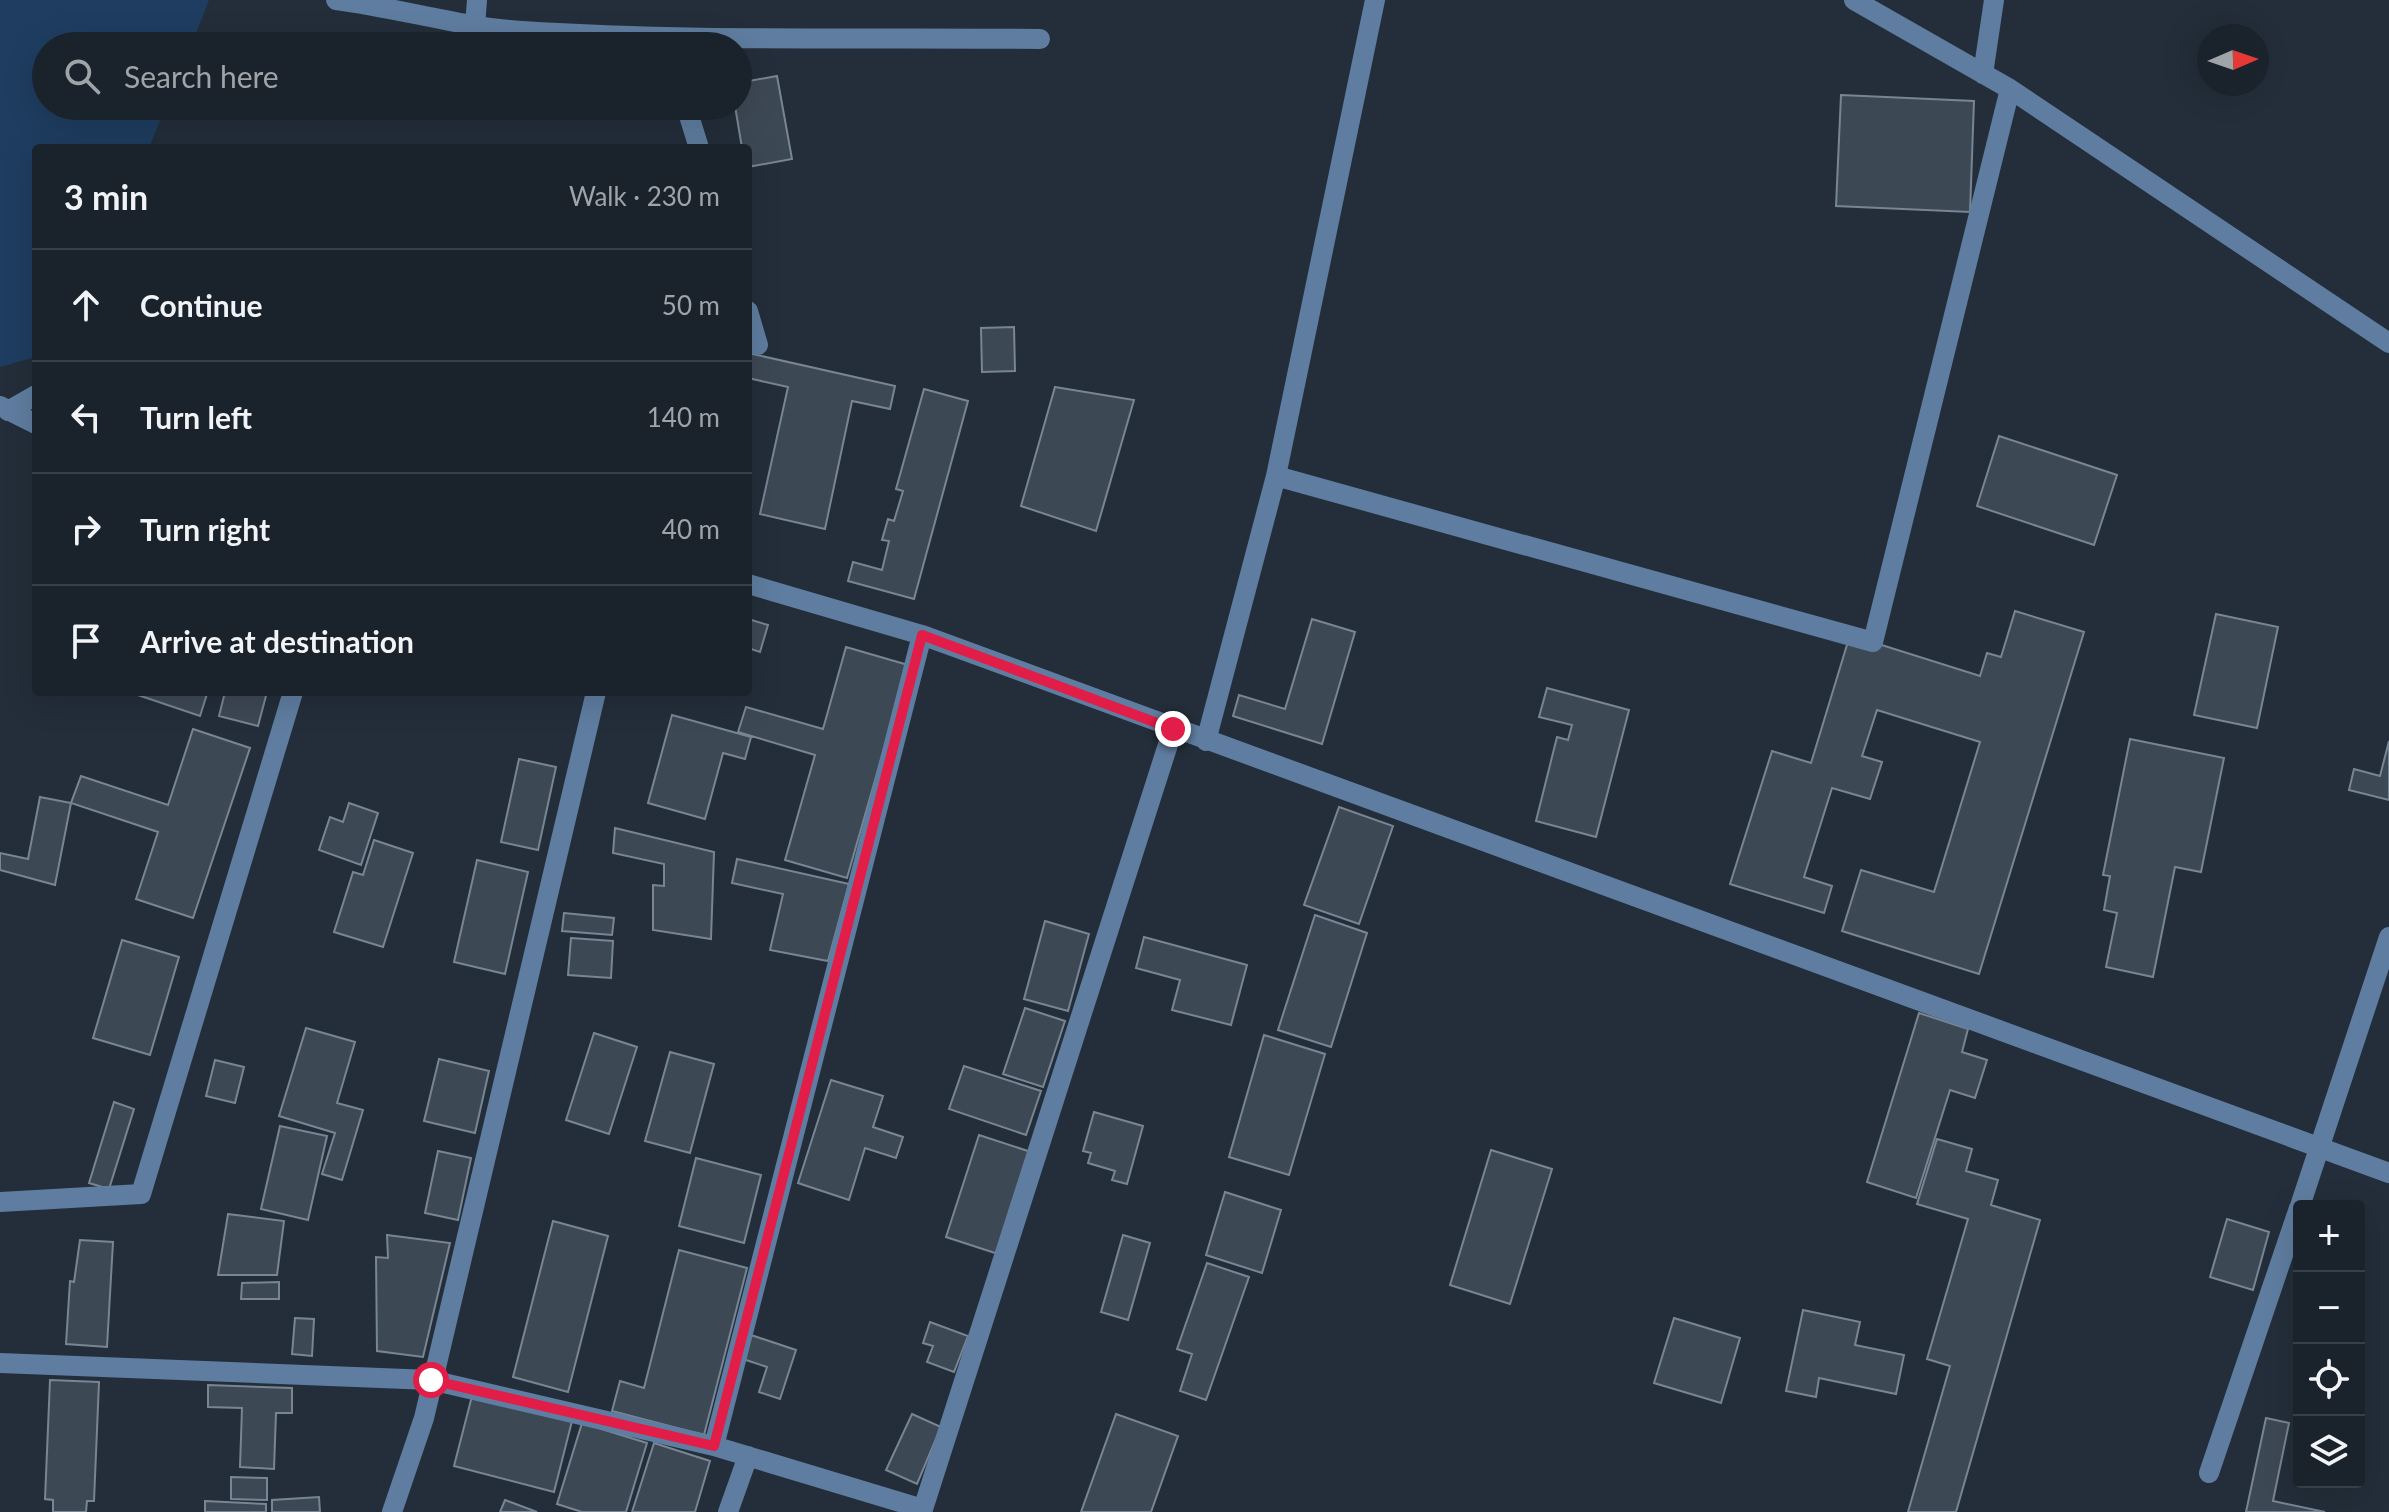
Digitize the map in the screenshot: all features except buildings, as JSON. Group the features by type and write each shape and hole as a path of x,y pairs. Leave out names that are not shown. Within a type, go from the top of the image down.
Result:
{"street":[{"path":"336,0 475,26 536,32"},
{"path":"475,26 477,0"},
{"path":"1206,741 1276,476 1375,0"},
{"path":"1854,0 2010,89 2389,343"},
{"path":"1983,74 1994,0"},
{"path":"752,41 1040,39"},
{"path":"1276,476 1873,642 2010,89"},
{"path":"690,120 698,144"},
{"path":"752,325 758,345 752,344"},
{"path":"4,409 32,397"},
{"path":"4,409 32,422"},
{"path":"752,585 922,635 2389,1173"},
{"path":"714,1446 922,635"},
{"path":"0,1202 141,1194 292,696"},
{"path":"392,1512 424,1418 595,696"},
{"path":"0,1363 431,1380 714,1446 923,1509 1173,729"},
{"path":"2301,1200 2389,937"},
{"path":"2209,1473 2293,1225"},
{"path":"728,1512 748,1456"}],"shaded area":[{"path":"0,0 209,0 196,32 32,32 32,120 160,120 151,144 32,144 32,358 0,367"}],"route":[{"path":"431,1380 714,1446 922,635 1173,729"}]}
